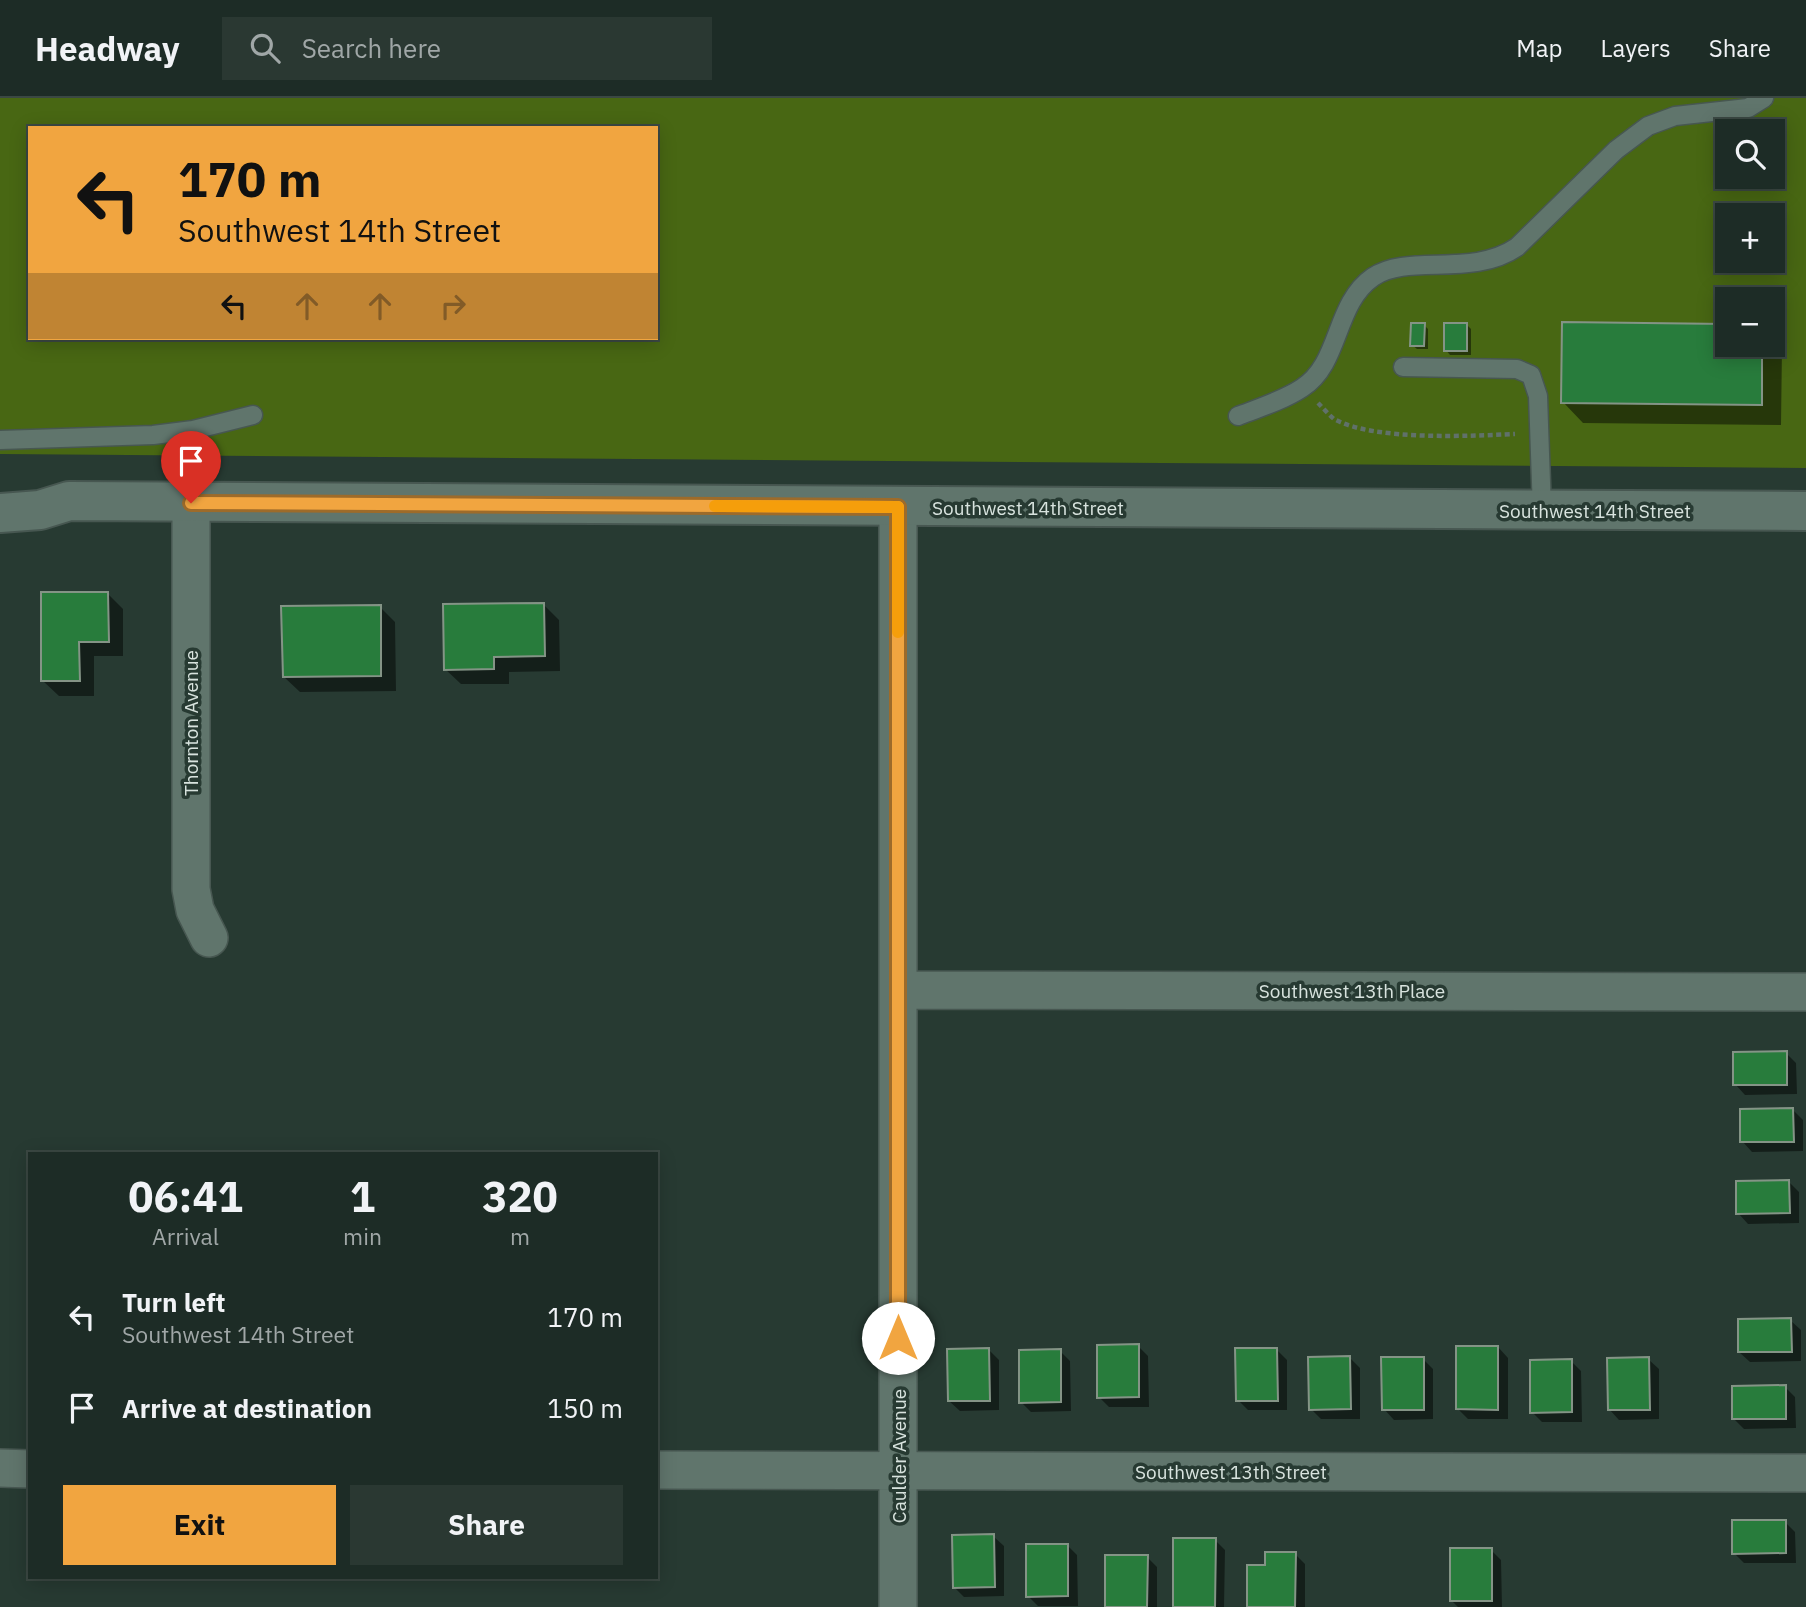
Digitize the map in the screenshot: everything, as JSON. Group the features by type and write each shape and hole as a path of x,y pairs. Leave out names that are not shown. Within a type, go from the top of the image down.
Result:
{"street":[{"path":"0,486 40,489 69,501"},
{"name":"Southwest 14th Street","path":"0,513 40,510 69,501 1806,511"},
{"name":"Thornton Avenue","path":"191,503 191,889 195,910 209,938"},
{"name":"Caulder Avenue","path":"898,507 898,1607"},
{"name":"Southwest 13th Place","path":"898,990 1806,992"},
{"path":"0,1468 28,1469"},
{"name":"Southwest 13th Street","path":"658,1470 1806,1473"}],"lane":[{"path":"1238,416 1303,388 1318,373 1348,305 1373,276 1393,269 1454,265 1503,257 1517,247 1616,150 1648,126 1675,116 1748,108 1765,98"},
{"path":"1403,367 1517,369 1531,375 1538,396 1542,511"},
{"path":"0,440 153,435 253,415"}],"path":[{"path":"1303,388 1334,419 1378,431 1469,436 1526,433"}],"green space":[{"path":"0,98 1806,98 1806,468 0,454"}],"building":[{"path":"1562,322 1715,324 1715,357 1762,357 1762,405 1561,403"},
{"path":"1411,323 1425,323 1424,346 1410,346"},
{"path":"1444,323 1467,323 1467,351 1444,351"},
{"path":"41,592 108,592 109,642 79,642 80,681 41,681"},
{"path":"544,603 545,656 494,657 494,669 444,670 443,604"},
{"path":"381,605 381,676 283,677 281,606"},
{"path":"1787,1051 1787,1085 1733,1085 1733,1052"},
{"path":"1793,1108 1794,1142 1740,1142 1740,1109"},
{"path":"1789,1180 1790,1213 1736,1214 1736,1181"},
{"path":"1791,1318 1792,1352 1738,1352 1738,1319"},
{"path":"1139,1344 1139,1397 1097,1398 1097,1345"},
{"path":"1456,1346 1498,1346 1498,1410 1456,1409"},
{"path":"989,1348 990,1401 948,1401 947,1349"},
{"path":"1235,1348 1277,1348 1278,1401 1236,1401"},
{"path":"1061,1349 1061,1402 1019,1403 1019,1350"},
{"path":"1350,1356 1351,1409 1309,1410 1308,1357"},
{"path":"1381,1357 1424,1357 1424,1410 1382,1410"},
{"path":"1649,1357 1650,1410 1608,1410 1607,1358"},
{"path":"1572,1359 1572,1412 1530,1413 1530,1360"},
{"path":"1786,1385 1786,1419 1732,1419 1732,1386"},
{"path":"1732,1520 1786,1520 1786,1553 1732,1554"},
{"path":"994,1534 995,1587 953,1588 952,1535"},
{"path":"1173,1538 1216,1538 1215,1607 1173,1607"},
{"path":"1026,1544 1068,1544 1068,1596 1026,1597"},
{"path":"1450,1548 1492,1548 1492,1601 1450,1601"},
{"path":"1265,1552 1296,1552 1295,1607 1247,1607 1247,1565 1265,1565"},
{"path":"1105,1555 1148,1555 1147,1607 1105,1607"}],"slow traffic":[{"path":"715,506 898,507 898,632"}],"route":[{"path":"191,503 898,507 898,1338"}]}
